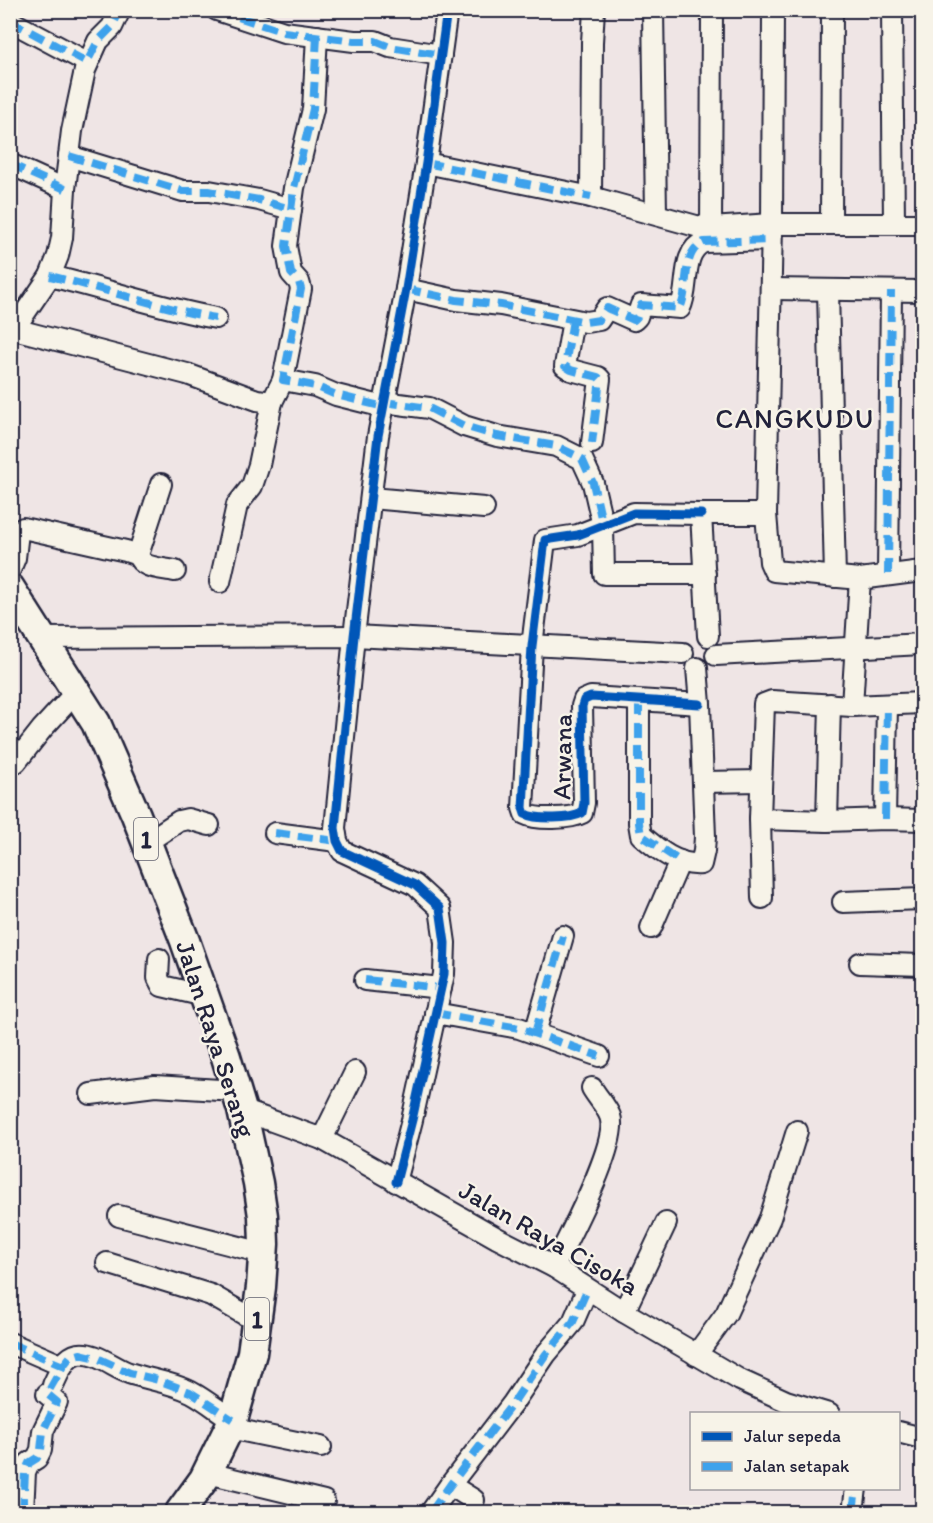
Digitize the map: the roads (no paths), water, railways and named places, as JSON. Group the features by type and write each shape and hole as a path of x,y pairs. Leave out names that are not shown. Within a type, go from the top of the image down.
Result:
{"highway":[{"name":"Jalan Raya Serang","path":"10,588 44,638 96,723 147,842 205,996 239,1100 263,1216 263,1253 252,1353 231,1424 208,1473 180,1512"}],"street":[{"path":"120,10 112,27 98,41 87,62 69,156 62,238 50,276 12,332 187,374 257,400 272,402"},
{"path":"217,10 284,32 375,41 390,47 441,55"},
{"path":"396,1182 444,974 445,943 440,908 415,885 342,851 336,828 354,636 378,436 406,289 447,10"},
{"path":"591,197 594,10"},
{"path":"653,10 656,214"},
{"path":"711,228 712,10"},
{"path":"773,10 772,232 766,514 770,562 774,571 860,579 922,571"},
{"path":"831,224 832,10"},
{"path":"892,10 894,223"},
{"path":"10,21 87,62"},
{"path":"220,582 237,505 252,486 259,465 272,402 282,380 301,289 299,282 291,273 286,246 291,209 313,109 317,36"},
{"path":"69,156 183,191 218,193 259,200 291,209"},
{"path":"426,163 591,197 696,226 772,232"},
{"path":"10,164 65,189"},
{"path":"406,289 456,300 501,305 586,322 597,321 607,308 634,320 641,306 680,308 690,255 696,246 704,242 831,224 922,224"},
{"path":"50,276 98,287 177,311 216,318"},
{"path":"771,289 922,291"},
{"path":"828,291 835,577"},
{"path":"888,574 891,291"},
{"path":"573,320 565,366 600,379 592,442"},
{"path":"282,380 315,386 336,395 384,404 429,408 464,426 496,436 556,446 582,459 593,483 603,526 604,574 705,574"},
{"path":"161,484 138,555 140,562 146,566 176,571"},
{"path":"371,498 484,508"},
{"path":"532,646 544,540 578,535 634,513 766,514"},
{"path":"701,514 708,636"},
{"path":"10,570 15,558 18,532 23,528 138,555"},
{"path":"852,706 860,579"},
{"path":"699,634 708,636 716,648 716,655 709,665 697,668 688,663 683,653 684,644 690,637 699,634"},
{"path":"44,638 354,636 683,653"},
{"path":"716,655 922,644"},
{"name":"Arwana","path":"532,646 523,808 525,814 531,818 575,816 582,813 584,803 582,706 584,700 591,697 700,704"},
{"path":"639,701 639,823 641,835 680,861 691,865 701,864 705,837 697,668"},
{"path":"16,762 77,691"},
{"path":"762,898 760,819 764,704 771,702 852,706 922,703"},
{"path":"827,821 830,704"},
{"path":"885,819 887,705"},
{"path":"703,782 761,781"},
{"path":"147,842 179,821 188,819 209,825"},
{"path":"760,819 922,820"},
{"path":"275,833 338,842"},
{"path":"651,928 680,861"},
{"path":"843,902 922,899"},
{"path":"534,1034 563,936"},
{"path":"159,959 158,978 162,986 205,996"},
{"path":"860,963 922,965"},
{"path":"365,980 441,988"},
{"path":"435,1013 509,1026 599,1056"},
{"path":"322,1139 354,1072"},
{"name":"Jalan Raya Cisoka","path":"91,1094 155,1086 239,1100 322,1139 496,1238 554,1267 587,1290 740,1380 786,1401 825,1412"},
{"path":"554,1267 596,1179 608,1147 610,1117 592,1088"},
{"path":"696,1355 726,1314 770,1218 797,1131"},
{"path":"119,1216 263,1253"},
{"path":"624,1312 666,1223"},
{"path":"107,1263 211,1295 256,1321"},
{"path":"431,1512 513,1403 546,1354 573,1323 587,1290"},
{"path":"10,1342 63,1366"},
{"path":"23,1512 25,1472 29,1463 37,1458 41,1450 43,1431 57,1402 50,1389 70,1357 80,1354 190,1392 231,1424 321,1447"},
{"path":"900,1432 922,1438"},
{"path":"208,1473 324,1501"},
{"path":"450,1485 474,1500"},
{"path":"853,1512 856,1490"}],"district":[{"name":"CANGKUDU","path":"795,418"}]}
